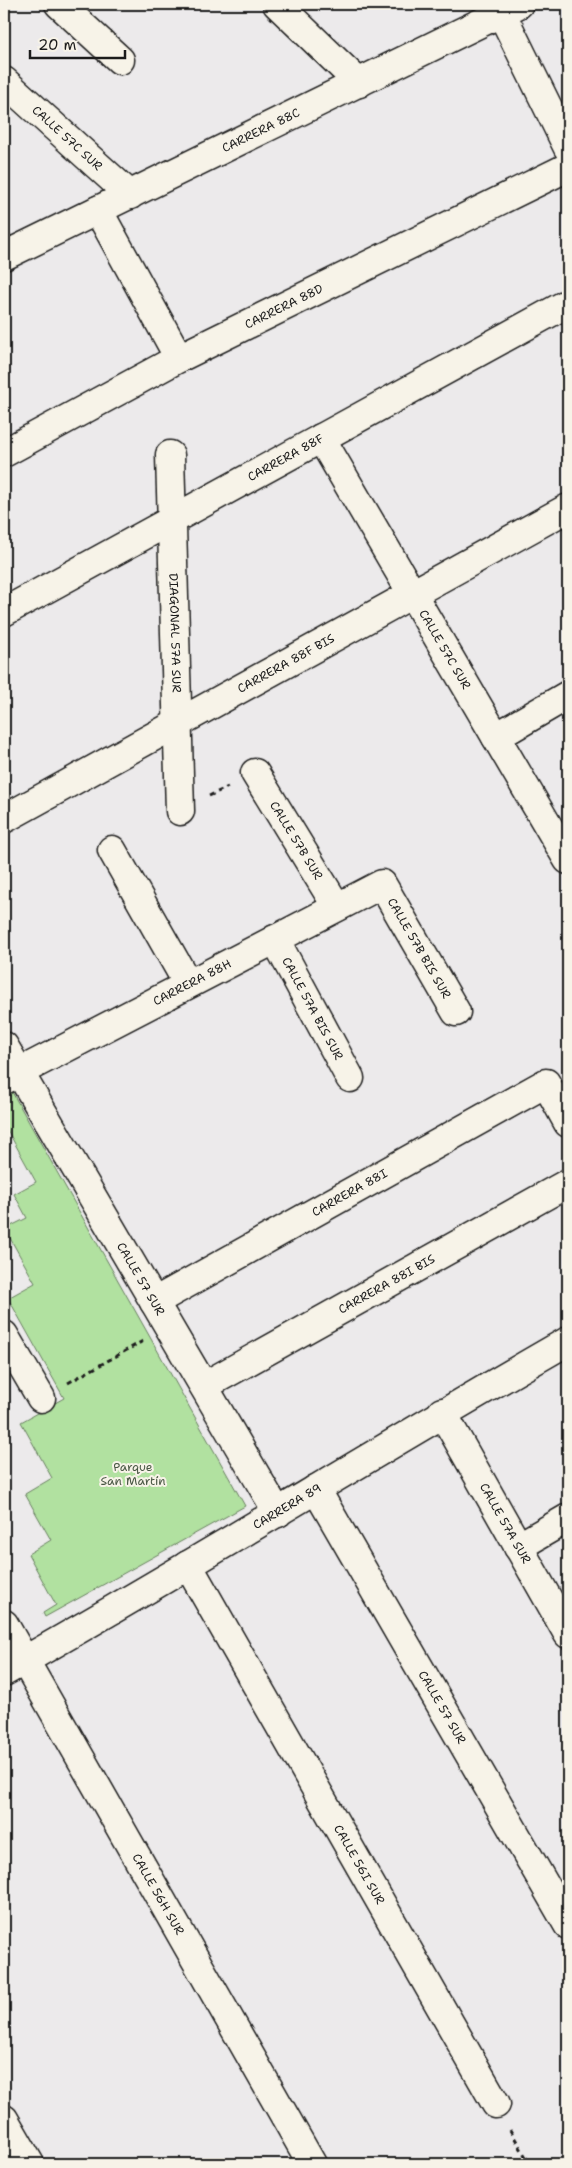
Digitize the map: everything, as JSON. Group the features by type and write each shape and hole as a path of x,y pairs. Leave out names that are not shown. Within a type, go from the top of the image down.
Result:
{"street":[{"path":"59,4 120,60"},
{"path":"277,4 358,83"},
{"path":"505,7 568,148"},
{"name":"CARRERA 88C","path":"4,256 358,83 505,7"},
{"name":"CALLE 57C SUR","path":"4,82 130,195"},
{"name":"CARRERA 88D","path":"4,453 179,358 568,167"},
{"path":"98,210 179,358"},
{"name":"CARRERA 88F","path":"4,612 568,302"},
{"name":"CALLE 57C SUR","path":"321,438 568,860"},
{"name":"DIAGONAL 57A SUR","path":"170,455 180,811"},
{"name":"CARRERA 88F BIS","path":"4,818 568,508"},
{"path":"496,738 568,695"},
{"name":"CALLE 57B SUR","path":"255,773 337,907"},
{"path":"112,850 188,984"},
{"name":"CARRERA 88H","path":"11,1076 382,884"},
{"name":"CALLE 57B BIS SUR","path":"382,884 456,1012"},
{"name":"CALLE 57A BIS SUR","path":"275,939 350,1078"},
{"name":"CALLE 57 SUR","path":"4,1046 11,1076 154,1302 278,1513"},
{"name":"CARRERA 88I","path":"154,1302 546,1083 568,1123"},
{"name":"CARRERA 88I BIS","path":"204,1386 568,1183"},
{"path":"4,1335 41,1398"},
{"name":"CARRERA 89","path":"14,1666 278,1513 442,1412 568,1341"},
{"name":"CALLE 57A SUR","path":"442,1412 568,1634"},
{"name":"CALLE 57 SUR","path":"316,1489 568,1925"},
{"path":"518,1547 568,1518"},
{"name":"CALLE 56I SUR","path":"188,1565 496,2104"},
{"name":"CALLE 56H SUR","path":"4,1624 14,1666 312,2164"},
{"path":"4,2119 17,2154"}],"path":[{"path":"180,811 255,773"},
{"path":"41,1398 169,1327"},
{"path":"496,2104 530,2164"}],"green space":[{"name":"Parque San Martín","path":"12,1092 245,1506 45,1617 43,1613 56,1605 28,1554 51,1540 25,1494 52,1478 21,1422 64,1398 8,1298 35,1283 5,1229 27,1218 14,1194 36,1182 4,1124 4,1096"}]}
